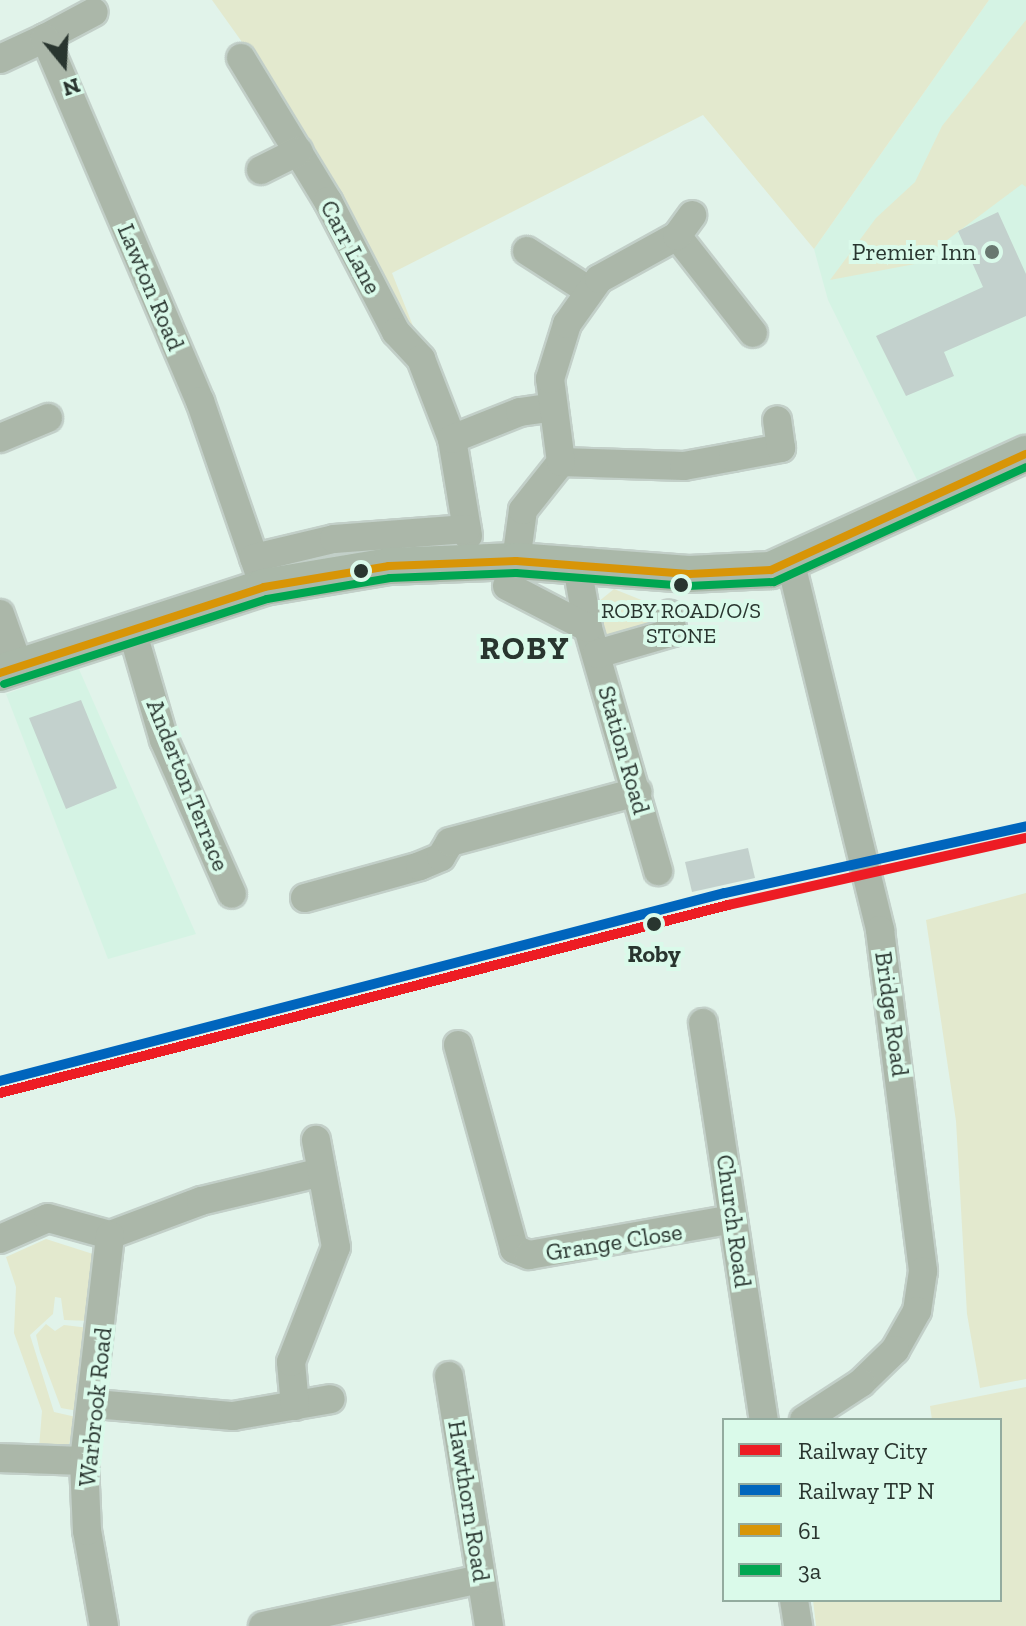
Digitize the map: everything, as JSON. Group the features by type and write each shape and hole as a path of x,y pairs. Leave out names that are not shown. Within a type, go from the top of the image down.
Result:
{"main road":[{"path":"10,670 132,630 259,573 389,566 512,574 577,566 744,574 791,564 1026,454"}],"street":[{"path":"0,59 94,12"},
{"name":"Lawton Road","path":"45,38 200,401 259,573"},
{"name":"Carr Lane","path":"241,58 299,151 396,332 421,359 452,439 467,532 348,537 259,573"},
{"path":"261,170 299,151"},
{"path":"561,462 549,408 556,350 588,290 632,256 684,226 753,333"},
{"path":"527,251 588,290"},
{"path":"452,439 520,412 549,408"},
{"path":"0,438 48,418"},
{"path":"561,462 684,466 745,455 781,448 777,420"},
{"path":"561,462 523,510 512,574 592,641 673,632 669,614"},
{"name":"Bridge Road","path":"791,564 880,930 913,1165 922,1287 913,1323 895,1350 861,1383 807,1418"},
{"name":"Station Road","path":"577,566 592,641 658,871"},
{"path":"0,614 10,670"},
{"name":"Anderton Terrace","path":"132,630 164,740 232,894"},
{"path":"305,898 420,866 441,857 450,842 637,792"},
{"name":"Church Road","path":"703,1023 764,1418"},
{"name":"Grange Close","path":"458,1045 514,1249 544,1253 733,1219"},
{"path":"295,1406 291,1362 336,1247 316,1140"},
{"path":"0,1239 48,1218 110,1235 214,1197 322,1172"},
{"name":"Warbrook Road","path":"104,1626 87,1531 84,1461 95,1404 110,1235"},
{"name":"Hawthorn Road","path":"449,1376 489,1626"},
{"path":"95,1404 209,1417 331,1399"},
{"path":"0,1458 84,1461"},
{"path":"263,1626 481,1579"},
{"path":"794,1602 798,1626"}],"shaded area":[{"path":"212,0 989,0 814,249 703,115 392,273 413,326 404,330 247,49"},
{"path":"989,0 1026,0 1026,439 921,488 828,300 814,249"},
{"path":"1026,20 1026,187 1022,184 915,264 830,280 876,218 915,182 942,126"},
{"path":"614,589 654,605 659,623 605,635 598,602"},
{"path":"78,667 196,934 108,959 6,694"},
{"path":"1026,893 1026,1379 980,1388 967,1314 956,1121 926,920"},
{"path":"46,1239 93,1254 90,1321 64,1320 61,1298 55,1297 53,1314 30,1335 54,1412 76,1417 68,1448 39,1448 42,1411 14,1333 16,1287 6,1257"},
{"path":"46,1324 55,1331 64,1325 89,1328 78,1411 61,1408 40,1352 36,1335"},
{"path":"1026,1387 1026,1626 816,1626 813,1602 1002,1602 1002,1418 932,1418 930,1406"}],"building":[{"path":"998,212 1026,274 1026,316 944,352 954,376 906,396 876,336 983,287 958,231"},
{"path":"81,700 117,788 66,809 29,718"},
{"name":"Roby","path":"748,848 755,878 692,892 685,862"}],"rail line":[{"name":"City","path":"0,1093 728,905 1026,838"}],"transit line":[{"name":"61","path":"0,673 264,587 389,566 516,561 689,574 771,570 1026,454"},
{"name":"3a","path":"4,684 267,599 390,578 516,573 688,586 774,582 1026,467"},
{"path":"0,1081 725,893 1026,826"}],"place":[{"name":"Premier Inn","path":"992,252"},
{"name":"ROBY ROAD/O/S STONE","path":"681,585"},
{"name":"Roby","path":"654,924"}],"district":[{"name":"ROBY","path":"525,648"}]}
